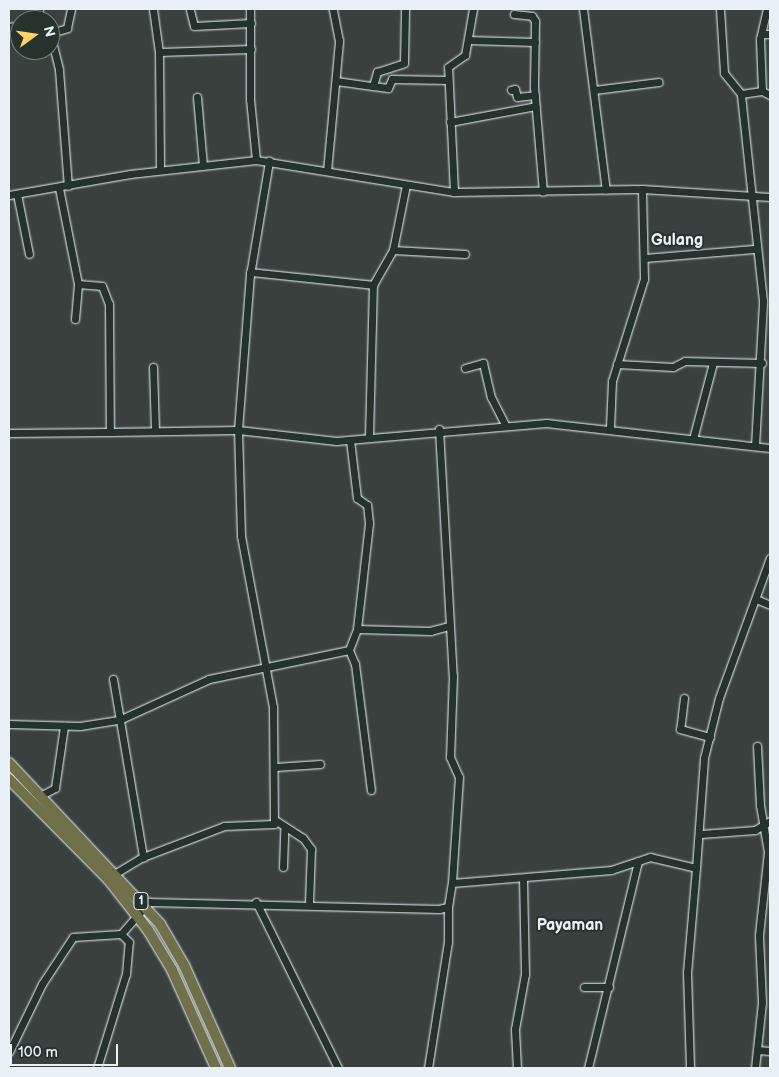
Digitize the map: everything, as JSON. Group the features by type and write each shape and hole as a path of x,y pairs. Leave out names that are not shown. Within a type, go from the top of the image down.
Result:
{"highway":[{"name":"1","path":"9,764 145,905 184,965 230,1068"},
{"name":"1","path":"9,779 138,916 172,970 216,1068"}],"street":[{"path":"60,30 67,28 71,9"},
{"path":"153,9 159,52 160,170"},
{"path":"250,9 250,99 256,160"},
{"path":"327,170 339,41 333,9"},
{"path":"373,86 377,72 404,63 405,9"},
{"path":"454,192 448,67 463,59 473,9"},
{"path":"583,9 606,190"},
{"path":"720,9 724,73 741,94 754,195 754,249 762,287 762,363 756,446"},
{"path":"762,91 762,34 767,9"},
{"path":"190,10 194,26 251,23"},
{"path":"514,14 534,17 535,95 544,192"},
{"path":"762,34 770,34"},
{"path":"468,40 535,42"},
{"path":"159,52 251,49"},
{"path":"57,60 59,70 68,186"},
{"path":"336,81 388,88 392,79 448,80"},
{"path":"594,90 659,82"},
{"path":"511,90 517,97 535,95"},
{"path":"741,94 762,91 770,95"},
{"path":"197,97 203,165"},
{"path":"450,122 536,106"},
{"path":"29,254 13,194 160,170 256,160 454,192 642,189 770,197"},
{"path":"116,873 143,857 224,826 270,826 275,820 275,767 267,664 241,536 238,430 250,272 269,161"},
{"path":"369,437 373,285 393,250 406,185"},
{"path":"59,188 78,284 75,319"},
{"path":"610,427 617,364 640,295 645,258 642,189"},
{"path":"645,258 754,249"},
{"path":"393,250 465,254"},
{"path":"250,272 373,285"},
{"path":"78,284 102,286 109,304 110,432"},
{"path":"617,364 673,367 685,361 762,363"},
{"path":"693,438 714,362"},
{"path":"465,368 484,363 492,397 505,424"},
{"path":"153,367 155,430"},
{"path":"9,433 238,430 314,441 350,440 439,429 505,424 610,427 770,448"},
{"path":"428,1068 448,942 448,908 452,883 459,777 450,757 453,676 439,429"},
{"path":"350,440 356,498 367,505 369,512 357,628 349,650 355,664 372,790"},
{"path":"690,1068 687,972 710,736 770,558"},
{"path":"756,599 770,605"},
{"path":"357,628 430,631 449,626"},
{"path":"9,724 64,726 119,720 209,679 267,664 349,650"},
{"path":"113,679 143,857"},
{"path":"684,698 680,729 710,736"},
{"path":"40,796 55,788 64,726"},
{"path":"756,1068 762,1002 759,934 768,852 763,825 757,746"},
{"path":"275,767 320,764"},
{"path":"275,820 284,830 303,838 311,849 309,904"},
{"path":"700,834 755,830 770,821"},
{"path":"283,867 284,830"},
{"path":"452,883 523,880 611,870 650,857 696,868"},
{"path":"588,1068 609,988 638,861"},
{"path":"517,1068 515,1029 525,974 523,880"},
{"path":"121,934 128,923 138,916 145,905 160,900 448,908"},
{"path":"256,902 338,1068"},
{"path":"128,904 128,923"},
{"path":"9,1052 42,984 73,937 121,934 129,942 126,974 97,1068"},
{"path":"584,987 609,988"},
{"path":"757,1050 770,1051"}],"district":[{"name":"Gulang","path":"677,241"},
{"name":"Payaman","path":"570,926"}]}
